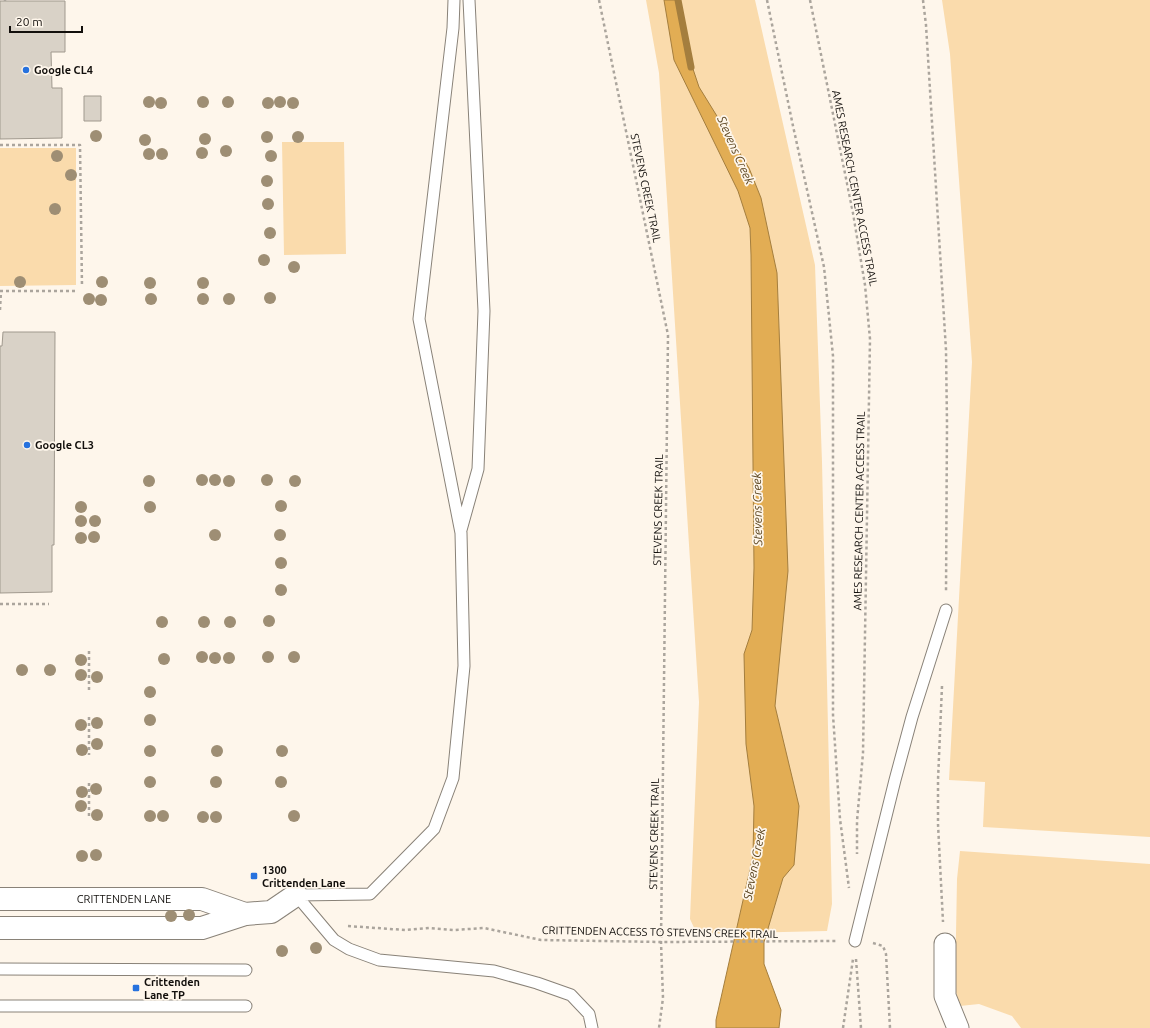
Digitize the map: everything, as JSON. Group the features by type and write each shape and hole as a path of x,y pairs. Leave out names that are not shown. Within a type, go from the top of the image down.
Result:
{"street":[{"name":"CRITTENDEN LANE","path":"0,928 202,928 245,914 271,912 296,895"},
{"name":"CRITTENDEN LANE","path":"0,899 202,899 245,914"},
{"path":"944,944 945,996 958,1028"}],"lane":[{"path":"296,895 370,894 434,829 453,778 464,666 461,533 419,318 453,28 454,0"},
{"path":"461,533 478,469 484,311 469,0"},
{"path":"855,942 912,717 946,610"},
{"path":"296,895 334,940 349,949 379,960 494,971 571,994 589,1014 592,1028"},
{"path":"0,969 246,970"},
{"path":"0,1006 246,1006"}],"path":[{"name":"STEVENS CREEK TRAIL","path":"599,0 668,335 661,942 663,998 660,1028"},
{"path":"767,0 824,267 830,316 833,364 833,715 840,819 850,896"},
{"name":"AMES RESEARCH CENTER ACCESS TRAIL","path":"810,0 853,213 865,286 870,339 863,753 857,821 856,859"},
{"path":"923,0 926,25 946,350 946,610"},
{"path":"0,144 80,145 82,286"},
{"path":"0,310 0,291 78,291"},
{"path":"0,604 49,604"},
{"path":"88,690 89,650"},
{"path":"942,680 938,780 938,824 944,944"},
{"path":"88,717 88,755"},
{"path":"88,783 88,819"},
{"name":"CRITTENDEN ACCESS TO STEVENS CREEK TRAIL","path":"342,926 405,930 429,928 454,930 484,928 540,940 661,942 819,941"},
{"path":"844,1028 855,942"},
{"path":"855,942 861,1028"},
{"path":"855,942 875,943 882,946 886,954 890,1028"}],"shaded area":[{"path":"646,0 755,0 815,265 822,462 832,904 827,931 697,934 690,919 699,702 659,73"},
{"path":"942,0 1150,0 1150,837 983,827 985,782 949,780 972,362 950,54"},
{"path":"282,142 344,142 346,254 284,255"},
{"path":"0,148 76,148 76,285 0,286"},
{"path":"960,851 1150,864 1150,1028 1021,1028 1012,1016 979,1004 960,1006 955,989 957,879"}],"water":[{"path":"664,0 677,0 687,51 699,87 749,168 761,198 777,273 788,571 775,706 799,806 794,865 783,878 764,942 764,964 781,1010 779,1028 716,1028 716,1020 753,856 754,806 746,744 744,654 752,630 754,568 750,228 738,191 674,60"}],"building":[{"name":"Google CL4","path":"0,1 65,1 65,52 51,52 52,88 62,88 62,138 0,139"},
{"path":"84,96 101,96 101,121 84,121"},
{"name":"Google CL3","path":"3,332 55,332 54,545 52,545 52,592 0,593 0,346 2,346"}],"waterway":[{"name":"Stevens Creek","path":"678,0 691,67"}],"place":[{"name":"Google CL4","path":"26,70"},
{"name":"Google CL3","path":"27,445"},
{"name":"1300 Crittenden Lane","path":"254,876"},
{"name":"Crittenden Lane TP","path":"136,988"}]}
